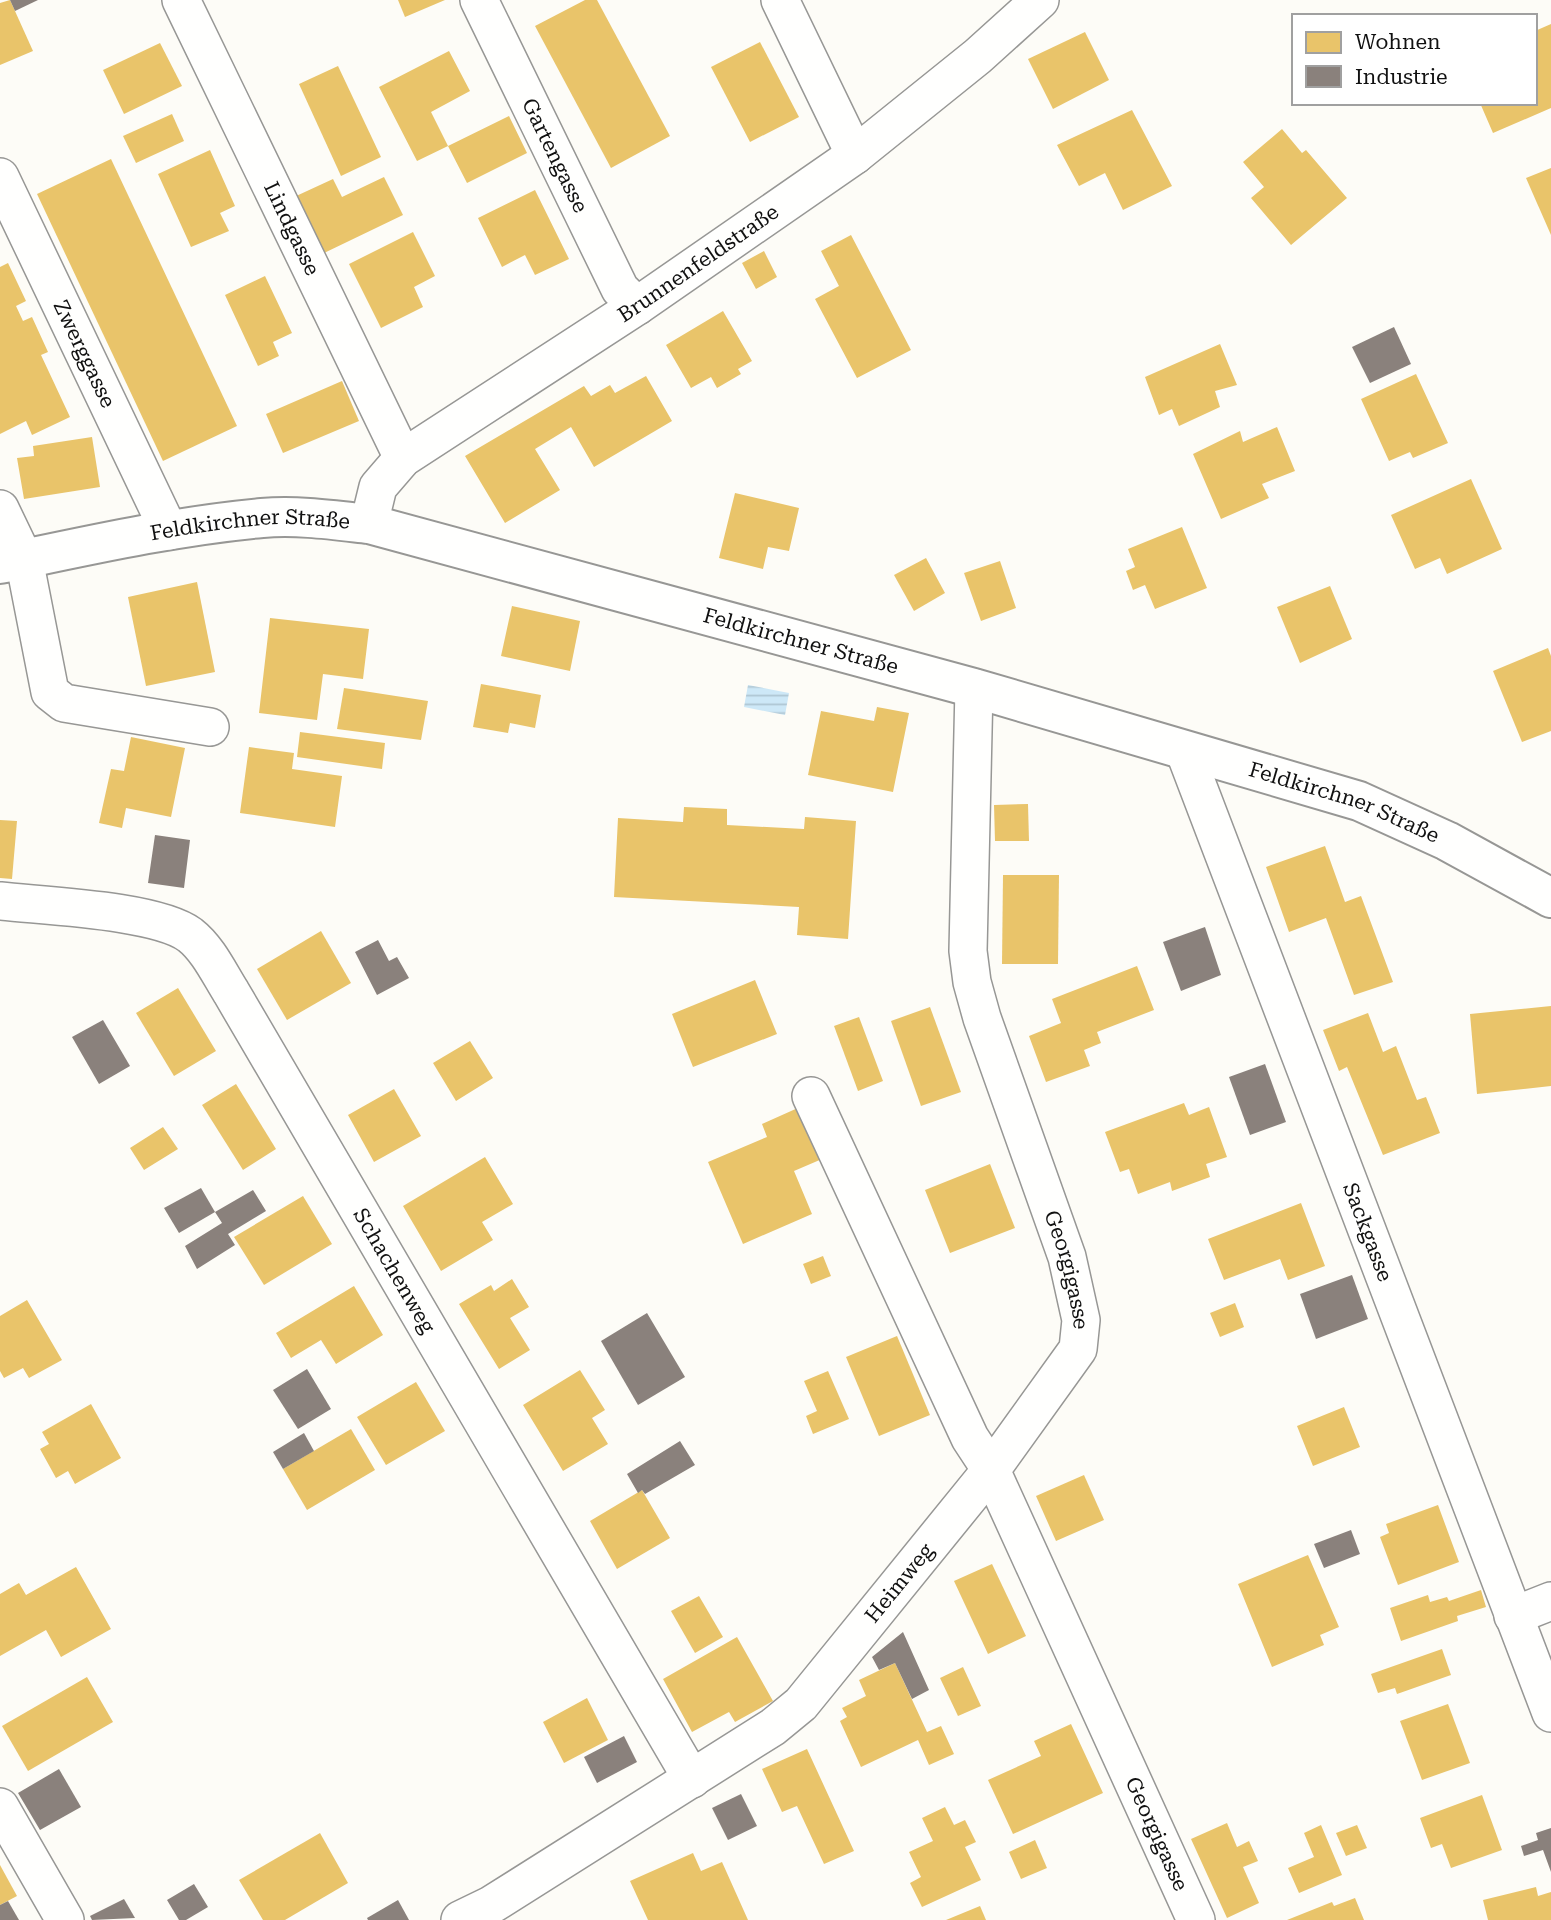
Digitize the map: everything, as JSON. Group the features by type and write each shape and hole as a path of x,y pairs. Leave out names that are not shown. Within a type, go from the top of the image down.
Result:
{"street":[{"name":"Lindgasse","path":"181,0 403,458"},
{"name":"Gartengasse","path":"479,0 620,289 638,306"},
{"path":"780,0 855,155"},
{"name":"Brunnenfeldstraße","path":"369,524 378,487 403,458 638,306 855,155 978,56 1040,0"},
{"name":"Zwerggasse","path":"0,177 169,531"},
{"path":"0,509 12,562 50,692 64,704 210,727"},
{"name":"Feldkirchner Straße","path":"12,562 169,531 264,517 312,517 369,524 974,688 1359,801 1447,841 1551,898"},
{"name":"Georgigasse","path":"974,688 968,951 972,982 982,1018 1067,1257 1081,1320 1078,1349 991,1470 1196,1920"},
{"name":"Sackgasse","path":"1184,750 1551,1713"},
{"name":"Schachenweg","path":"0,901 129,915 158,921 176,927 201,945 692,1779"},
{"path":"811,1096 970,1438 991,1470"},
{"name":"Heimweg","path":"483,1915 773,1727 808,1697 991,1470"},
{"path":"1513,1616 1551,1601"},
{"path":"0,1807 65,1920"}],"water":[{"path":"748,685 789,693 785,715 744,707"}],"building: Wohnen":[{"path":"10,0 33,51 0,65 0,3"},
{"path":"398,0 445,0 405,17"},
{"path":"585,0 597,0 670,136 611,168 535,26"},
{"path":"1551,24 1551,108 1493,133 1481,105 1537,105 1537,30"},
{"path":"1085,32 1109,80 1053,109 1028,59"},
{"path":"760,42 799,117 750,142 711,67"},
{"path":"160,43 182,86 124,114 103,70"},
{"path":"449,51 470,91 431,112 448,146 417,161 379,87"},
{"path":"338,66 381,157 341,176 299,84"},
{"path":"1132,110 1172,186 1123,210 1105,173 1079,186 1057,145"},
{"path":"172,114 184,141 136,163 123,136"},
{"path":"509,116 527,153 467,183 448,146"},
{"path":"1282,129 1302,153 1306,150 1347,198 1291,245 1251,198 1264,187 1243,162"},
{"path":"210,150 235,206 220,213 229,231 191,247 158,174"},
{"path":"111,159 237,426 163,461 37,194"},
{"path":"1551,168 1551,235 1526,178"},
{"path":"384,177 403,215 322,254 294,197 333,179 342,197"},
{"path":"535,190 569,259 535,275 525,255 502,267 478,218"},
{"path":"413,232 435,276 414,287 423,307 381,328 349,264"},
{"path":"851,235 911,350 857,378 815,299 839,286 821,251"},
{"path":"764,251 777,277 756,289 742,263"},
{"path":"8,263 26,301 16,306 23,321 32,317 48,352 41,355 70,417 32,435 26,421 0,434 0,267"},
{"path":"265,276 292,333 273,342 279,356 258,366 225,295"},
{"path":"723,311 752,361 738,369 741,374 717,388 711,377 691,388 666,345"},
{"path":"1220,344 1237,385 1215,391 1220,407 1179,426 1172,409 1159,415 1145,377"},
{"path":"1416,374 1448,443 1413,458 1410,452 1389,461 1361,399"},
{"path":"646,376 672,421 594,467 571,427 535,449 560,490 505,523 465,456 584,386 591,396 610,385 615,393"},
{"path":"342,381 359,421 283,453 266,414"},
{"path":"1277,427 1295,471 1262,484 1269,498 1221,519 1193,454 1240,431 1243,442"},
{"path":"92,437 100,487 24,499 17,458 34,456 33,446"},
{"path":"1471,479 1502,549 1447,574 1440,558 1415,569 1391,515"},
{"path":"735,493 799,508 789,551 768,547 763,569 719,558"},
{"path":"1182,527 1207,588 1155,609 1145,585 1133,590 1126,571 1135,567 1128,549"},
{"path":"926,558 945,593 914,611 894,575"},
{"path":"1000,561 1016,608 981,621 964,573"},
{"path":"197,582 215,672 146,686 128,597"},
{"path":"1330,586 1352,639 1300,663 1277,607"},
{"path":"512,606 580,621 570,671 501,656"},
{"path":"270,618 369,629 363,679 323,674 317,720 259,713"},
{"path":"1548,648 1551,656 1551,731 1522,742 1493,671"},
{"path":"481,684 541,695 535,728 510,723 508,733 473,727"},
{"path":"344,688 428,701 421,740 337,729"},
{"path":"877,707 909,713 893,792 808,775 821,711 874,721"},
{"path":"300,732 385,743 382,769 297,757"},
{"path":"131,737 185,748 171,817 126,808 122,828 99,823 111,769 124,771"},
{"path":"249,747 294,753 292,769 342,776 335,827 240,813"},
{"path":"1028,804 1029,841 995,841 994,805"},
{"path":"684,807 727,809 727,825 804,829 805,817 856,821 848,939 797,935 799,907 614,897 618,818 683,822"},
{"path":"0,820 17,821 12,879 0,878"},
{"path":"1325,846 1345,902 1361,896 1393,982 1354,995 1326,918 1289,932 1266,867"},
{"path":"1003,875 1059,875 1058,964 1002,964"},
{"path":"321,931 351,983 287,1020 257,969"},
{"path":"1137,966 1154,1010 1097,1032 1101,1043 1084,1050 1090,1066 1046,1082 1029,1036 1061,1023 1052,999"},
{"path":"755,980 777,1034 693,1067 672,1014"},
{"path":"178,988 216,1051 174,1076 136,1013"},
{"path":"1551,1006 1551,1086 1477,1094 1470,1014"},
{"path":"930,1007 961,1092 921,1106 891,1021"},
{"path":"1368,1013 1383,1052 1396,1046 1417,1100 1426,1097 1440,1133 1383,1155 1347,1067 1339,1071 1323,1030"},
{"path":"859,1017 883,1081 858,1091 834,1026"},
{"path":"470,1041 493,1078 456,1101 433,1063"},
{"path":"236,1084 276,1149 243,1170 202,1105"},
{"path":"394,1089 421,1136 374,1162 348,1115"},
{"path":"1184,1103 1189,1115 1209,1107 1227,1157 1206,1164 1210,1177 1172,1191 1170,1182 1138,1194 1129,1169 1120,1172 1105,1132"},
{"path":"800,1107 822,1159 794,1171 812,1214 743,1244 708,1162 767,1137 762,1124"},
{"path":"163,1127 178,1149 144,1170 130,1148"},
{"path":"485,1157 513,1204 482,1222 493,1240 441,1271 403,1206"},
{"path":"990,1164 1015,1228 950,1253 925,1190"},
{"path":"303,1196 332,1244 264,1285 234,1237"},
{"path":"1301,1203 1325,1266 1288,1280 1280,1259 1224,1280 1208,1239"},
{"path":"823,1256 831,1276 811,1284 803,1264"},
{"path":"512,1279 529,1307 510,1318 530,1350 499,1369 459,1304 491,1285 494,1291"},
{"path":"354,1286 383,1335 336,1364 321,1340 291,1358 276,1333"},
{"path":"27,1300 62,1360 29,1378 23,1368 4,1378 0,1371 0,1316"},
{"path":"1235,1303 1244,1327 1220,1337 1210,1313"},
{"path":"897,1336 930,1415 879,1436 846,1357"},
{"path":"580,1370 605,1410 592,1418 608,1444 563,1471 523,1405"},
{"path":"828,1371 849,1419 813,1434 806,1416 817,1411 804,1381"},
{"path":"416,1382 445,1431 386,1465 357,1417"},
{"path":"91,1404 121,1458 75,1484 68,1471 56,1478 40,1449 49,1444 42,1432"},
{"path":"1344,1407 1360,1447 1313,1466 1297,1426"},
{"path":"351,1429 375,1470 307,1510 283,1469"},
{"path":"1084,1475 1104,1520 1056,1541 1036,1496"},
{"path":"642,1490 670,1538 617,1569 590,1521"},
{"path":"1438,1505 1459,1562 1398,1585 1380,1537 1389,1533 1386,1524"},
{"path":"1308,1555 1339,1627 1320,1635 1324,1645 1272,1667 1238,1584"},
{"path":"992,1564 1026,1636 988,1654 954,1581"},
{"path":"76,1567 111,1629 61,1657 46,1630 0,1656 0,1594 19,1583 26,1595"},
{"path":"1481,1590 1486,1607 1457,1616 1458,1621 1401,1641 1390,1608 1428,1595 1430,1602 1447,1597 1449,1601"},
{"path":"699,1596 723,1637 695,1653 671,1611"},
{"path":"737,1637 773,1701 735,1722 729,1712 692,1732 663,1679"},
{"path":"1442,1649 1451,1675 1397,1694 1395,1688 1378,1693 1371,1674"},
{"path":"895,1663 927,1732 941,1726 954,1754 929,1765 918,1740 861,1767 840,1721 847,1717 842,1708 866,1696 859,1680"},
{"path":"963,1667 981,1706 958,1716 940,1678"},
{"path":"87,1677 113,1722 28,1771 2,1726"},
{"path":"587,1698 608,1740 564,1763 543,1722"},
{"path":"1448,1704 1470,1763 1422,1780 1400,1721"},
{"path":"1071,1724 1103,1793 1013,1834 988,1780 1041,1756 1034,1741"},
{"path":"807,1749 854,1851 824,1864 797,1806 782,1812 762,1769"},
{"path":"1482,1795 1502,1850 1451,1868 1442,1844 1431,1848 1420,1818"},
{"path":"945,1807 954,1825 965,1820 976,1842 965,1847 981,1880 922,1907 910,1883 921,1877 909,1852 933,1841 922,1818"},
{"path":"1227,1823 1237,1847 1249,1841 1258,1861 1243,1867 1259,1903 1227,1918 1191,1839"},
{"path":"1321,1825 1342,1875 1299,1893 1288,1868 1314,1857 1304,1833"},
{"path":"1357,1825 1367,1848 1346,1856 1336,1833"},
{"path":"320,1833 348,1883 285,1920 263,1920 239,1880"},
{"path":"1035,1840 1047,1868 1021,1879 1009,1852"},
{"path":"693,1853 701,1871 722,1862 748,1920 648,1920 630,1881"},
{"path":"0,1865 17,1896 0,1905"},
{"path":"1536,1887 1538,1896 1551,1892 1551,1920 1488,1920 1483,1900"},
{"path":"1355,1898 1364,1920 1287,1920 1332,1902 1334,1906"},
{"path":"980,1906 986,1920 946,1920"}],"building: Industrie":[{"path":"10,0 38,0 15,11"},
{"path":"1394,327 1411,364 1370,383 1352,347"},
{"path":"155,835 190,840 184,888 148,883"},
{"path":"1205,927 1221,975 1181,991 1163,942"},
{"path":"378,940 389,961 397,957 409,978 377,995 355,952"},
{"path":"103,1020 130,1066 99,1084 72,1037"},
{"path":"1265,1064 1286,1122 1250,1135 1229,1077"},
{"path":"201,1188 215,1212 179,1233 164,1208"},
{"path":"253,1190 266,1211 228,1234 235,1245 197,1269 185,1246 222,1223 215,1212"},
{"path":"1352,1275 1368,1319 1316,1339 1300,1294"},
{"path":"647,1313 685,1377 638,1405 601,1341"},
{"path":"307,1369 331,1409 298,1429 273,1390"},
{"path":"304,1433 314,1451 283,1469 273,1452"},
{"path":"680,1441 695,1465 645,1494 642,1490 638,1493 627,1474"},
{"path":"1351,1530 1360,1554 1324,1568 1314,1544"},
{"path":"903,1632 929,1690 912,1699 895,1663 879,1670 872,1657"},
{"path":"624,1736 637,1762 597,1783 584,1757"},
{"path":"59,1769 81,1807 40,1830 18,1793"},
{"path":"741,1794 757,1826 728,1840 712,1808"},
{"path":"1551,1828 1551,1872 1543,1850 1524,1856 1521,1846 1538,1840 1536,1833"},
{"path":"194,1884 208,1907 186,1920 179,1920 167,1900"},
{"path":"124,1899 135,1918 92,1920 90,1916"},
{"path":"398,1900 409,1920 368,1920 367,1918"},
{"path":"8,1901 19,1920 0,1920 0,1905"}]}
